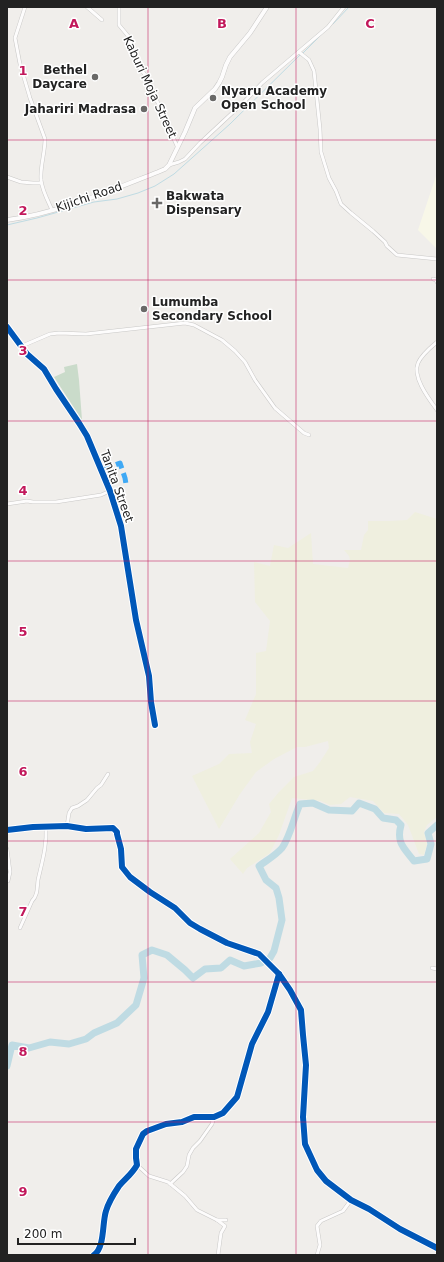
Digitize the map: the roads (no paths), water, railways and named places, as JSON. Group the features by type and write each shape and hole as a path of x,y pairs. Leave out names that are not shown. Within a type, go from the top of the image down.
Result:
{"street":[{"path":"25,7 15,38 20,64 30,98 45,139 41,183 52,210"},
{"path":"87,7 102,20"},
{"name":"Kaburi Moja Street","path":"119,7 119,25 129,37 135,62 146,76 177,146"},
{"path":"168,165 185,132 195,108 219,83 234,50 250,33 267,7"},
{"path":"168,165 185,159 262,83 328,26 344,7"},
{"path":"299,52 309,60 314,71 321,152 329,178 341,204 373,231 397,255 437,259"},
{"name":"Kijichi Road","path":"7,220 71,205 158,172 165,169 168,165"},
{"path":"7,176 21,182 41,183"},
{"path":"433,280 436,280 437,282"},
{"path":"22,346 50,334 86,334 185,323 194,325 222,340 235,351 245,362 255,380 275,408 304,433 309,435"},
{"name":"Tanita Street","path":"7,328 27,354 44,369 79,422 87,436 110,491 121,526 136,620 149,676 155,725"},
{"path":"437,342 422,356 417,367 425,393 437,410"},
{"path":"7,504 27,501 56,502 101,495 110,491"},
{"path":"68,826 69,813 72,808 87,800 96,788 101,785 108,774"},
{"path":"7,830 32,827 68,826 86,829 113,828 117,832 121,848 122,867 130,877 155,896 175,908 190,923 227,943 242,947 262,957 279,974 301,1010 306,1065 303,1117 305,1144 317,1170 326,1181 351,1200 369,1209 400,1229 437,1248"},
{"path":"20,928 32,901 37,894 38,881 47,838 46,827"},
{"path":"7,849 10,872 8,881"},
{"path":"432,968 437,968"},
{"path":"94,1255 100,1249 105,1214 108,1205 120,1186 132,1174 137,1165 136,1149 143,1134 166,1124 182,1122 194,1117 214,1117 223,1113 237,1097 252,1044 268,1012 279,974"},
{"path":"170,1184 183,1172 187,1166 189,1155 212,1124 214,1117"},
{"path":"137,1165 149,1176 168,1182 197,1210 225,1226 221,1233 218,1255"},
{"path":"317,1255 320,1245 316,1226 321,1221 343,1211 351,1200"},
{"path":"216,1220 226,1220"}],"waterway":[{"path":"333,24 349,7"},
{"path":"303,53 322,34"},
{"path":"7,225 94,202 117,199 155,186 174,174 230,124 300,55"},
{"path":"7,1066 12,1045 29,1048 50,1042 69,1044 86,1039 94,1033 117,1023 136,1005 144,978 142,955 152,950 167,955 193,978 205,969 221,968 230,960 244,966 261,963 270,958 274,951 282,920 276,888 266,880 259,866 274,856 282,848 300,804 313,803 329,810 352,811 359,803 375,809 383,818 396,820 401,825 400,841 404,849 414,861 427,859 431,844 428,833 437,825"}],"place":[{"name":"Bethel Daycare","path":"95,77"},
{"name":"Nyaru Academy Open School","path":"213,98"},
{"name":"Jahariri Madrasa","path":"144,109"},
{"name":"Bakwata Dispensary","path":"157,203"},
{"name":"Lumumba Secondary School","path":"144,309"}]}
